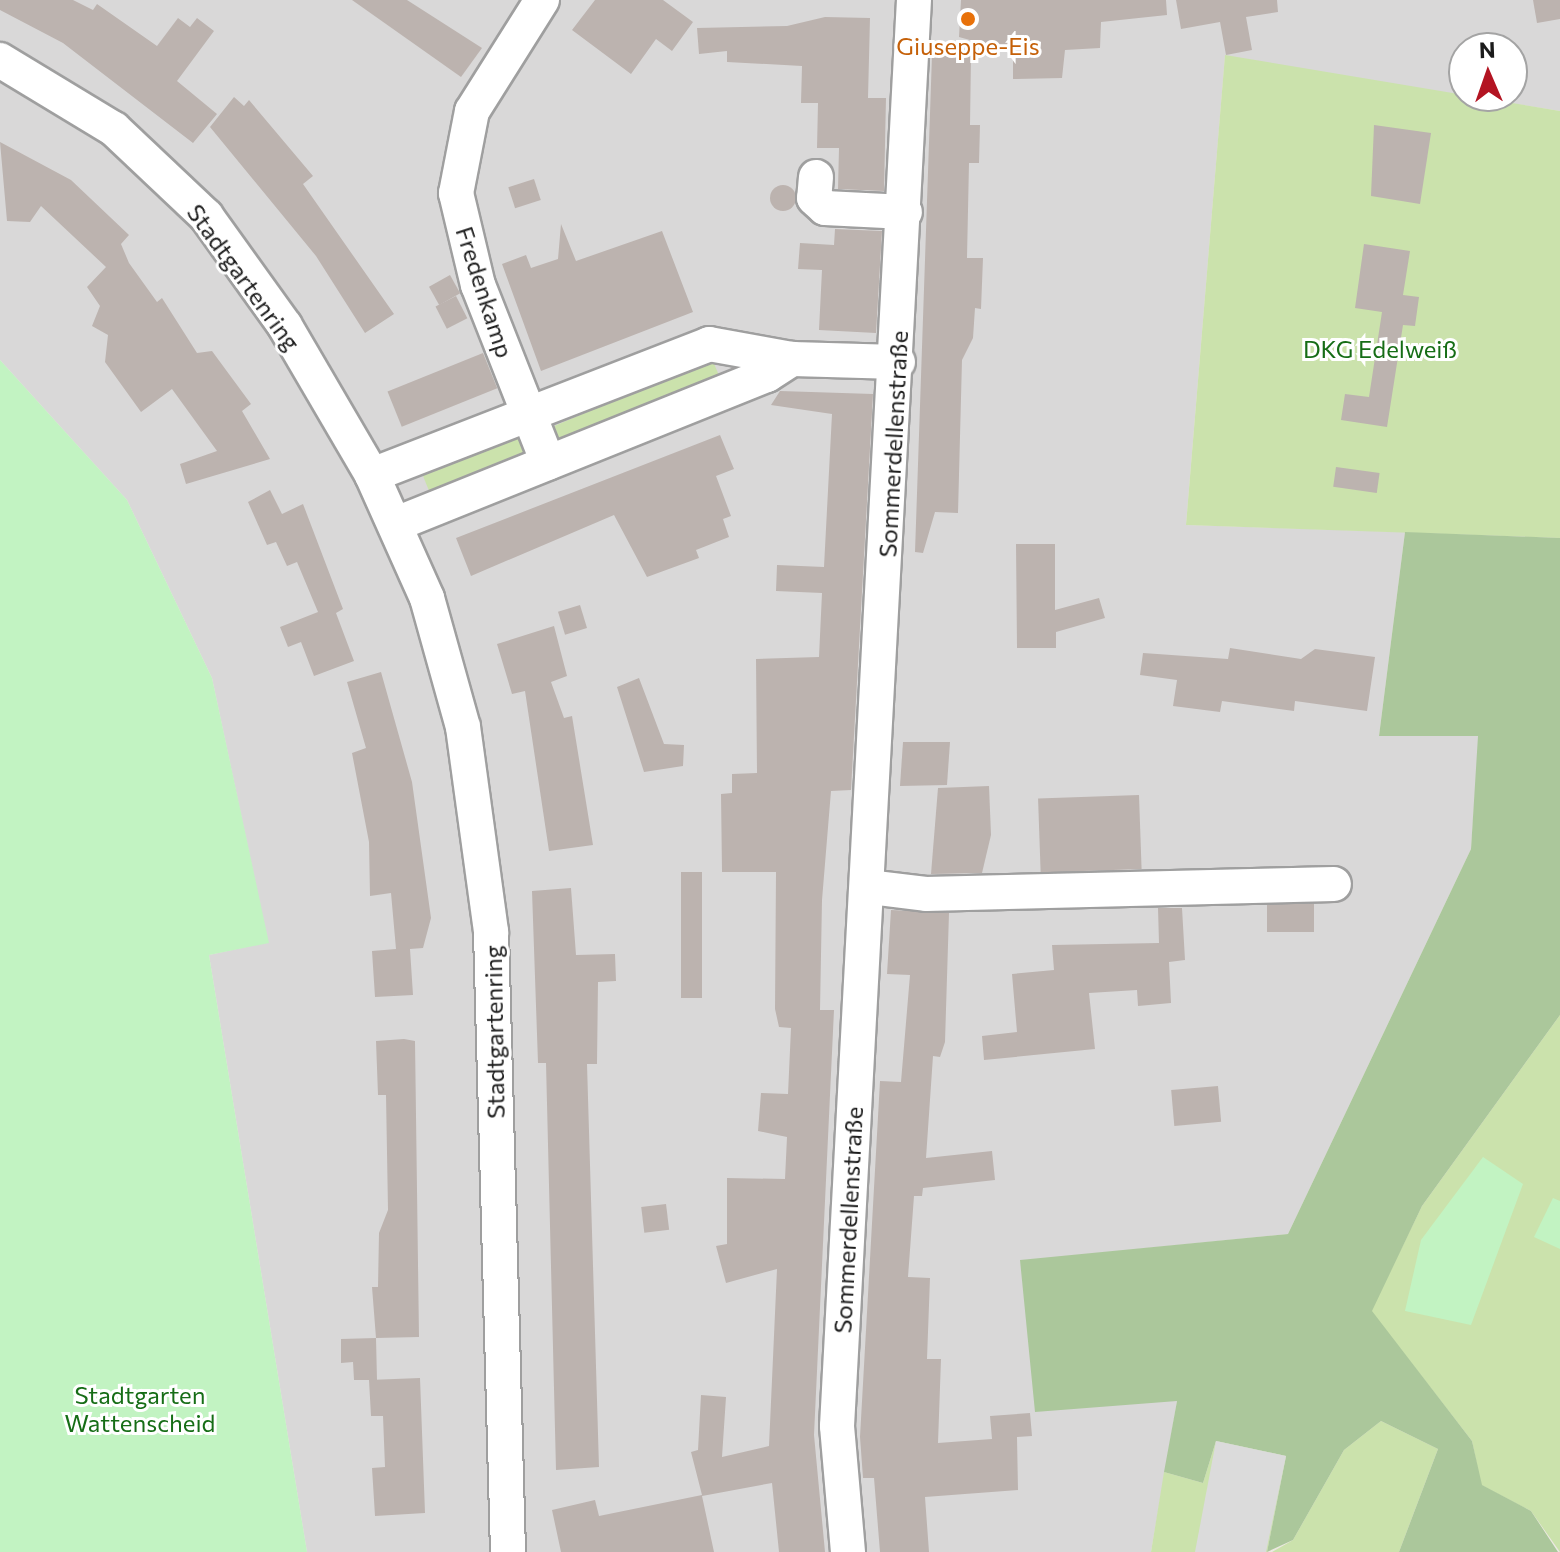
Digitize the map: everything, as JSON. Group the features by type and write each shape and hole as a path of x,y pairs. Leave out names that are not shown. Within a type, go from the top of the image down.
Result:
{"street":[{"name":"Fredenkamp","path":"542,0 472,111 457,170 464,237 548,463"},
{"name":"Sommerdellenstraße","path":"848,1552 837,1426 898,362 914,0"},
{"name":"Stadtgartenring","path":"0,60 114,129 206,216 285,326 372,475 427,598 463,727 485,866 496,999 508,1552"},
{"path":"816,177 814,198 825,208 905,212"},
{"path":"372,475 709,344 792,359 898,362"},
{"path":"396,524 767,375 792,359"},
{"path":"869,887 926,894 1334,884"}],"shaded area":[{"path":"0,0 1560,0 1560,111 1528,106 1528,32 1448,32 1448,93 1225,56 1186,525 1405,532 1379,736 1479,736 1471,849 1288,1234 1020,1261 1177,1401 1151,1552 307,1552 209,955 268,942 212,678 127,500 0,360"},
{"path":"1216,1441 1286,1456 1266,1552 1195,1552"}],"green space":[{"name":"DKG Edelweiß","path":"1225,55 1448,92 1448,112 1528,112 1528,106 1560,111 1560,538 1186,525"},
{"path":"712,359 720,378 560,446 552,427"},
{"name":"Stadtgarten Wattenscheid","path":"0,360 127,500 212,678 269,943 209,955 307,1552 0,1552"},
{"path":"517,431 525,451 429,490 421,470"},
{"path":"1405,532 1560,538 1560,1015 1422,1206 1372,1311 1472,1441 1482,1485 1531,1511 1558,1552 1399,1552 1438,1449 1381,1421 1344,1450 1293,1540 1267,1552 1286,1456 1216,1441 1203,1483 1164,1472 1177,1401 1035,1412 1020,1260 1288,1234 1471,849 1478,736 1379,736"},
{"path":"1560,1015 1560,1552 1531,1511 1481,1485 1472,1441 1371,1311 1422,1206"},
{"path":"1483,1157 1523,1184 1471,1325 1405,1311 1421,1240"},
{"path":"1553,1198 1560,1201 1560,1249 1534,1237"},
{"path":"1381,1421 1438,1449 1399,1552 1272,1552 1293,1540 1344,1450"},
{"path":"1216,1441 1286,1456 1267,1552 1151,1552 1164,1472 1203,1483"}],"building":[{"path":"0,0 73,0 93,10 97,4 157,46 178,18 190,27 197,18 214,31 177,81 217,114 193,143 63,43 0,10"},
{"path":"352,0 407,0 482,48 461,77"},
{"path":"595,0 663,0 693,22 672,51 656,39 631,74 572,30"},
{"path":"961,0 1166,0 1167,15 1101,22 1100,48 1065,50 1062,78 1013,79 1013,52 959,37"},
{"path":"1176,0 1277,0 1278,12 1246,17 1252,50 1226,55 1220,22 1181,29"},
{"path":"1533,0 1560,0 1560,19 1537,23"},
{"path":"825,17 870,18 868,98 886,98 884,191 838,189 839,148 817,148 818,103 801,103 802,66 727,62 727,51 699,54 697,28 787,26"},
{"path":"932,55 971,56 970,125 980,125 979,163 969,163 967,258 983,258 981,309 975,308 973,338 962,360 958,513 935,512 923,553 915,552"},
{"path":"234,97 244,106 249,100 313,176 303,184 394,314 365,333 316,256 210,127"},
{"path":"1374,125 1431,133 1420,204 1371,196"},
{"path":"0,142 71,180 129,235 121,244 129,263 157,302 162,298 197,353 212,351 251,404 242,411 270,459 186,484 180,464 217,451 172,389 141,412 105,362 108,335 92,326 100,306 87,287 106,267 41,206 30,222 7,221"},
{"path":"534,179 541,200 515,208 508,187"},
{"path":"783,185 792,189 796,198 792,207 783,211 774,207 770,198 774,189"},
{"path":"561,224 576,261 662,231 693,312 541,371 502,264 526,255 531,268 558,259"},
{"path":"835,229 882,231 876,333 819,330 822,270 798,269 800,243 834,245"},
{"path":"1364,244 1410,251 1403,295 1419,297 1415,326 1403,325 1387,427 1341,420 1345,394 1369,397 1382,312 1355,308"},
{"path":"450,275 460,293 439,305 429,287"},
{"path":"456,296 467,318 447,329 436,306"},
{"path":"483,353 497,388 402,427 388,392"},
{"path":"780,391 873,394 851,790 831,791 822,900 820,1010 834,1010 814,1435 825,1552 779,1552 772,1483 702,1496 714,1552 561,1552 552,1510 595,1500 599,1516 702,1495 691,1452 698,1450 701,1395 726,1397 722,1457 769,1446 777,1269 726,1283 716,1246 727,1244 727,1178 785,1179 787,1137 758,1131 761,1093 788,1094 791,1028 779,1027 775,1009 776,872 722,872 721,794 732,793 732,774 757,773 756,659 819,657 822,593 776,591 777,565 824,567 832,414 771,405"},
{"path":"720,435 734,469 716,476 731,516 723,519 729,537 696,550 699,558 647,577 614,515 471,576 456,538"},
{"path":"1336,467 1380,473 1377,493 1333,487"},
{"path":"270,490 282,514 303,504 343,609 336,613 354,661 314,676 301,642 288,647 280,627 318,612 297,562 287,566 276,542 267,545 248,502"},
{"path":"1016,544 1055,544 1055,610 1099,598 1105,618 1056,632 1056,648 1017,648"},
{"path":"580,605 587,628 565,635 558,612"},
{"path":"554,626 567,676 551,682 564,718 572,716 593,845 549,851 525,691 512,694 497,644"},
{"path":"1230,648 1301,659 1315,649 1375,657 1367,711 1295,701 1294,711 1222,701 1220,712 1173,706 1177,680 1140,675 1143,653 1228,659"},
{"path":"381,672 412,782 431,918 423,948 410,949 413,995 375,997 372,951 396,949 391,893 370,896 369,842 352,753 366,748 347,682"},
{"path":"639,678 664,744 684,745 683,766 644,772 617,687"},
{"path":"903,742 950,742 947,785 900,786"},
{"path":"989,786 991,835 982,873 931,874 938,788"},
{"path":"1139,795 1142,869 1041,872 1038,799"},
{"path":"681,872 702,872 702,998 681,998"},
{"path":"571,888 576,955 615,954 616,981 598,982 597,1064 587,1064 599,1467 556,1470 546,1063 538,1063 532,891"},
{"path":"1267,904 1314,904 1314,932 1267,932"},
{"path":"1158,908 1182,908 1185,960 1169,962 1171,1003 1138,1006 1137,990 1089,993 1095,1049 984,1060 982,1036 1017,1032 1012,974 1054,970 1052,945 1159,943"},
{"path":"891,910 949,913 945,1042 940,1057 933,1056 926,1158 992,1151 995,1180 923,1188 922,1196 914,1196 908,1277 930,1278 927,1359 941,1359 938,1443 992,1439 990,1416 1030,1413 1032,1436 1017,1437 1018,1490 925,1497 929,1552 880,1552 874,1478 863,1478 860,1437 880,1081 901,1082 910,975 887,974"},
{"path":"404,1039 415,1041 419,1337 376,1338 372,1287 378,1287 379,1233 388,1210 386,1095 378,1095 376,1041"},
{"path":"1218,1086 1221,1122 1174,1126 1171,1090"},
{"path":"666,1204 669,1230 644,1233 641,1207"},
{"path":"376,1338 377,1380 354,1380 353,1362 341,1363 341,1339"},
{"path":"420,1378 425,1513 375,1516 372,1468 385,1467 383,1416 371,1416 369,1380"}],"place":[{"name":"Giuseppe-Eis","path":"968,19"}]}
